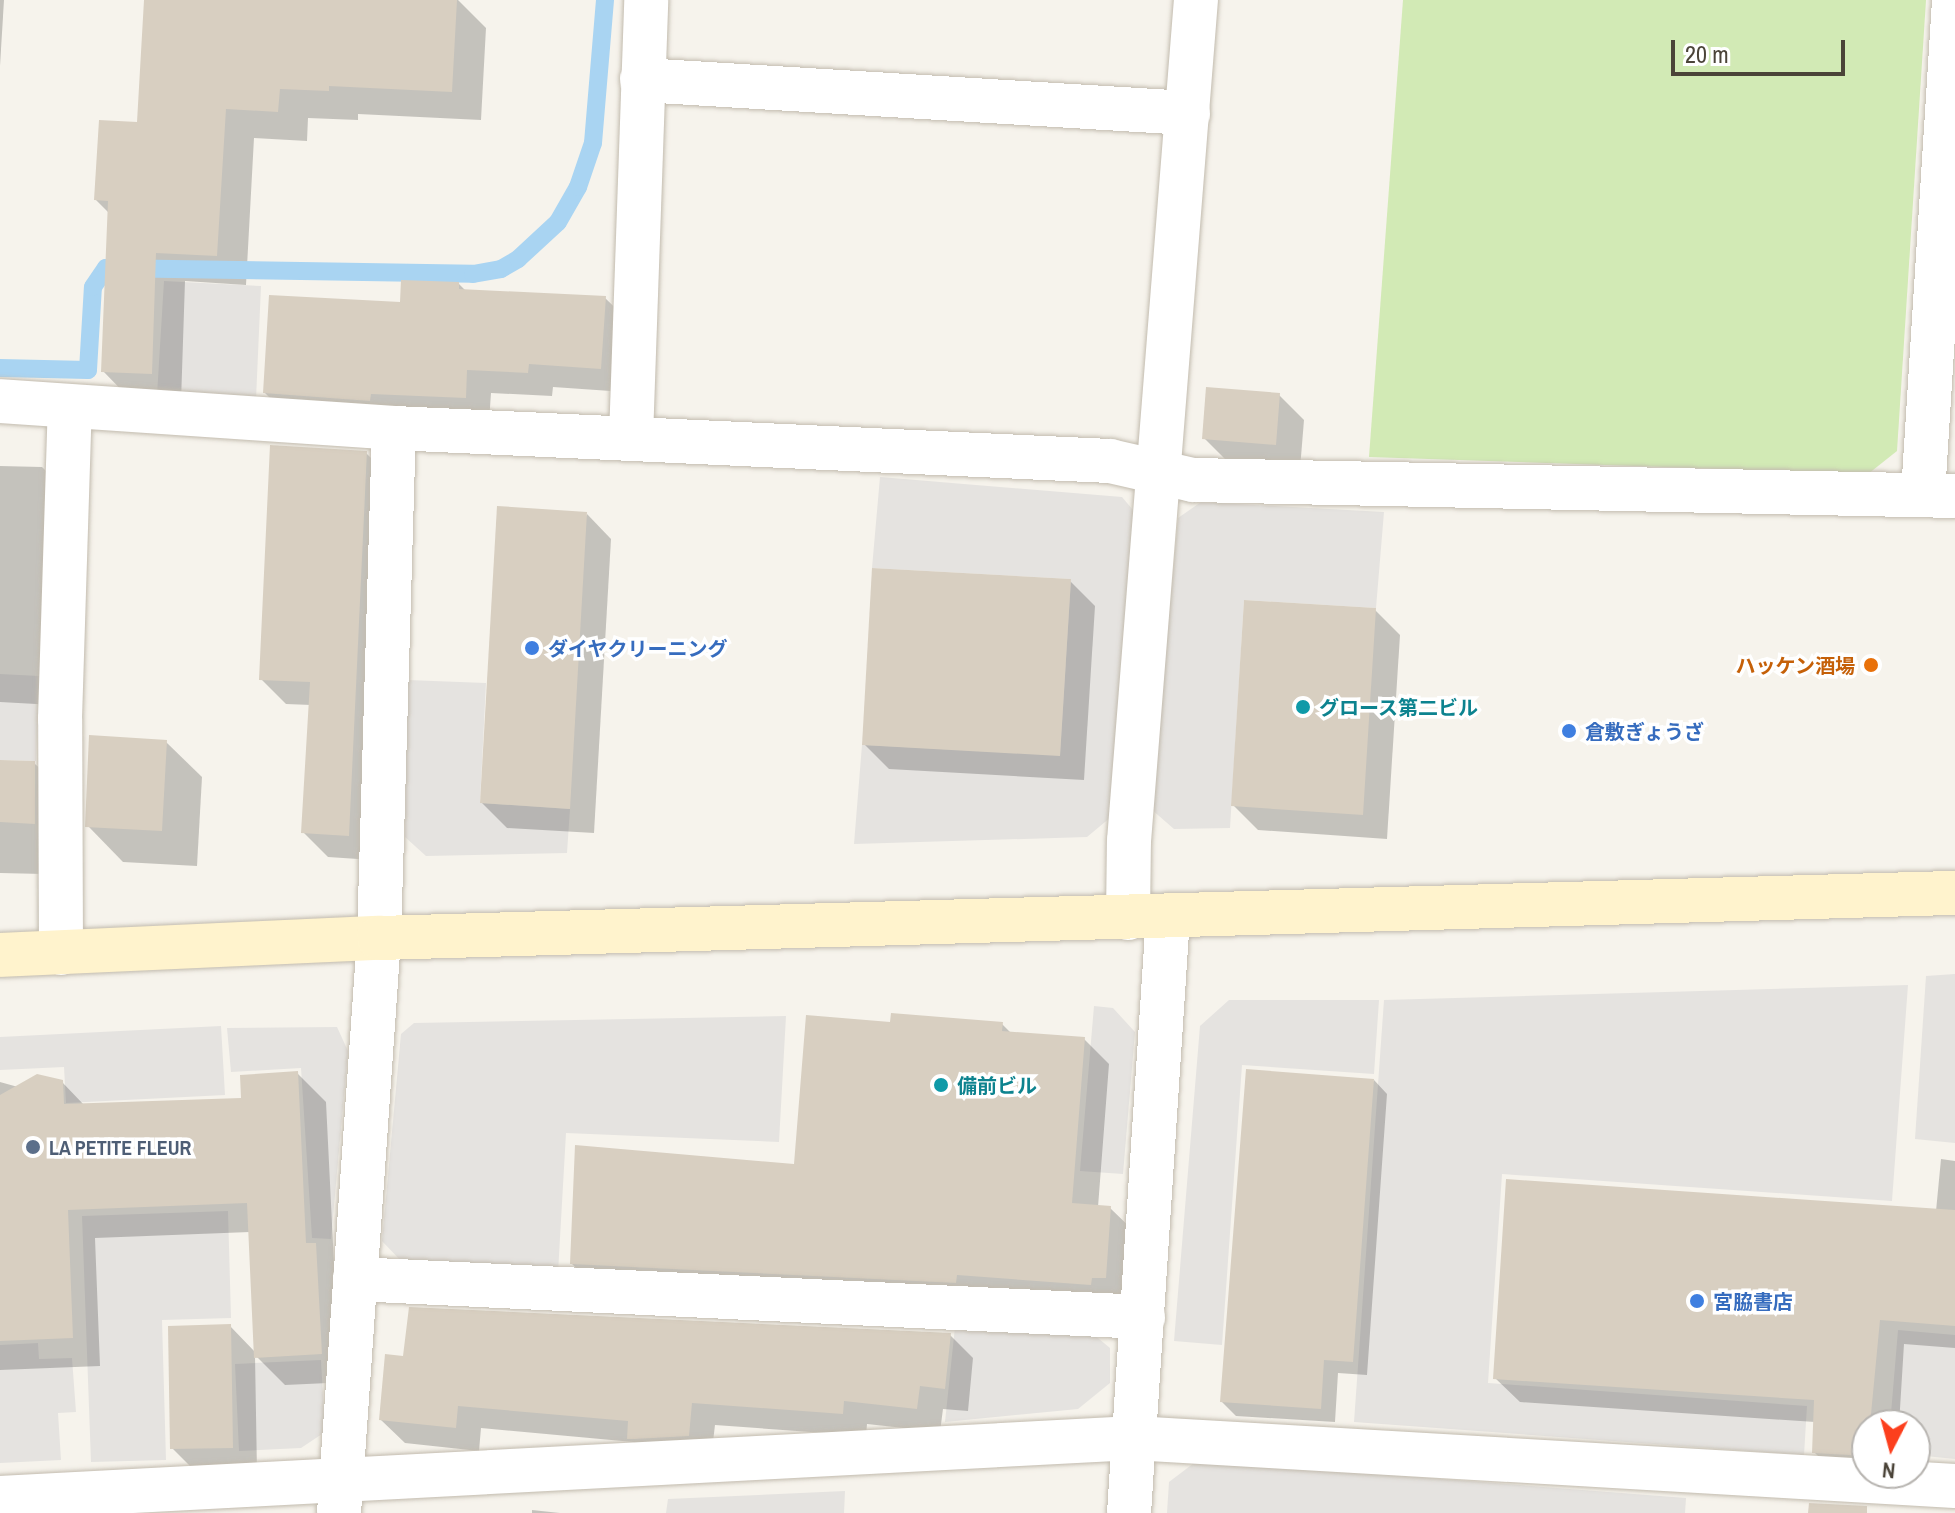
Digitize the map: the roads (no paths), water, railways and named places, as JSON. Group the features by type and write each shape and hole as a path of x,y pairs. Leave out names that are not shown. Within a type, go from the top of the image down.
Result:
{"street":[{"path":"631,438 646,0"},
{"path":"1129,1513 1143,1317 1148,917 1129,841 1196,0"},
{"path":"0,401 394,428 1110,461 1193,480 1379,487 1939,495 1954,0"},
{"path":"642,80 1188,113"},
{"path":"61,953 60,719 70,408"},
{"path":"340,1497 379,938 394,428"},
{"path":"0,955 379,938 1955,893"},
{"path":"355,1279 1143,1317"},
{"path":"0,1498 340,1497 1133,1438 1955,1486"}],"waterway":[{"path":"0,368 88,370 93,287 106,268 473,274 501,269 518,259 558,222 578,187 593,143 605,0"}],"place":[{"name":"ダイヤクリーニング","path":"532,648"},
{"name":"ハッケン酒場","path":"1871,665"},
{"name":"グロース第二ビル","path":"1303,707"},
{"name":"倉敷ぎょうざ","path":"1569,731"},
{"name":"備前ビル","path":"941,1085"},
{"name":"LA PETITE FLEUR","path":"33,1147"},
{"name":"宮脇書店","path":"1697,1301"}]}
